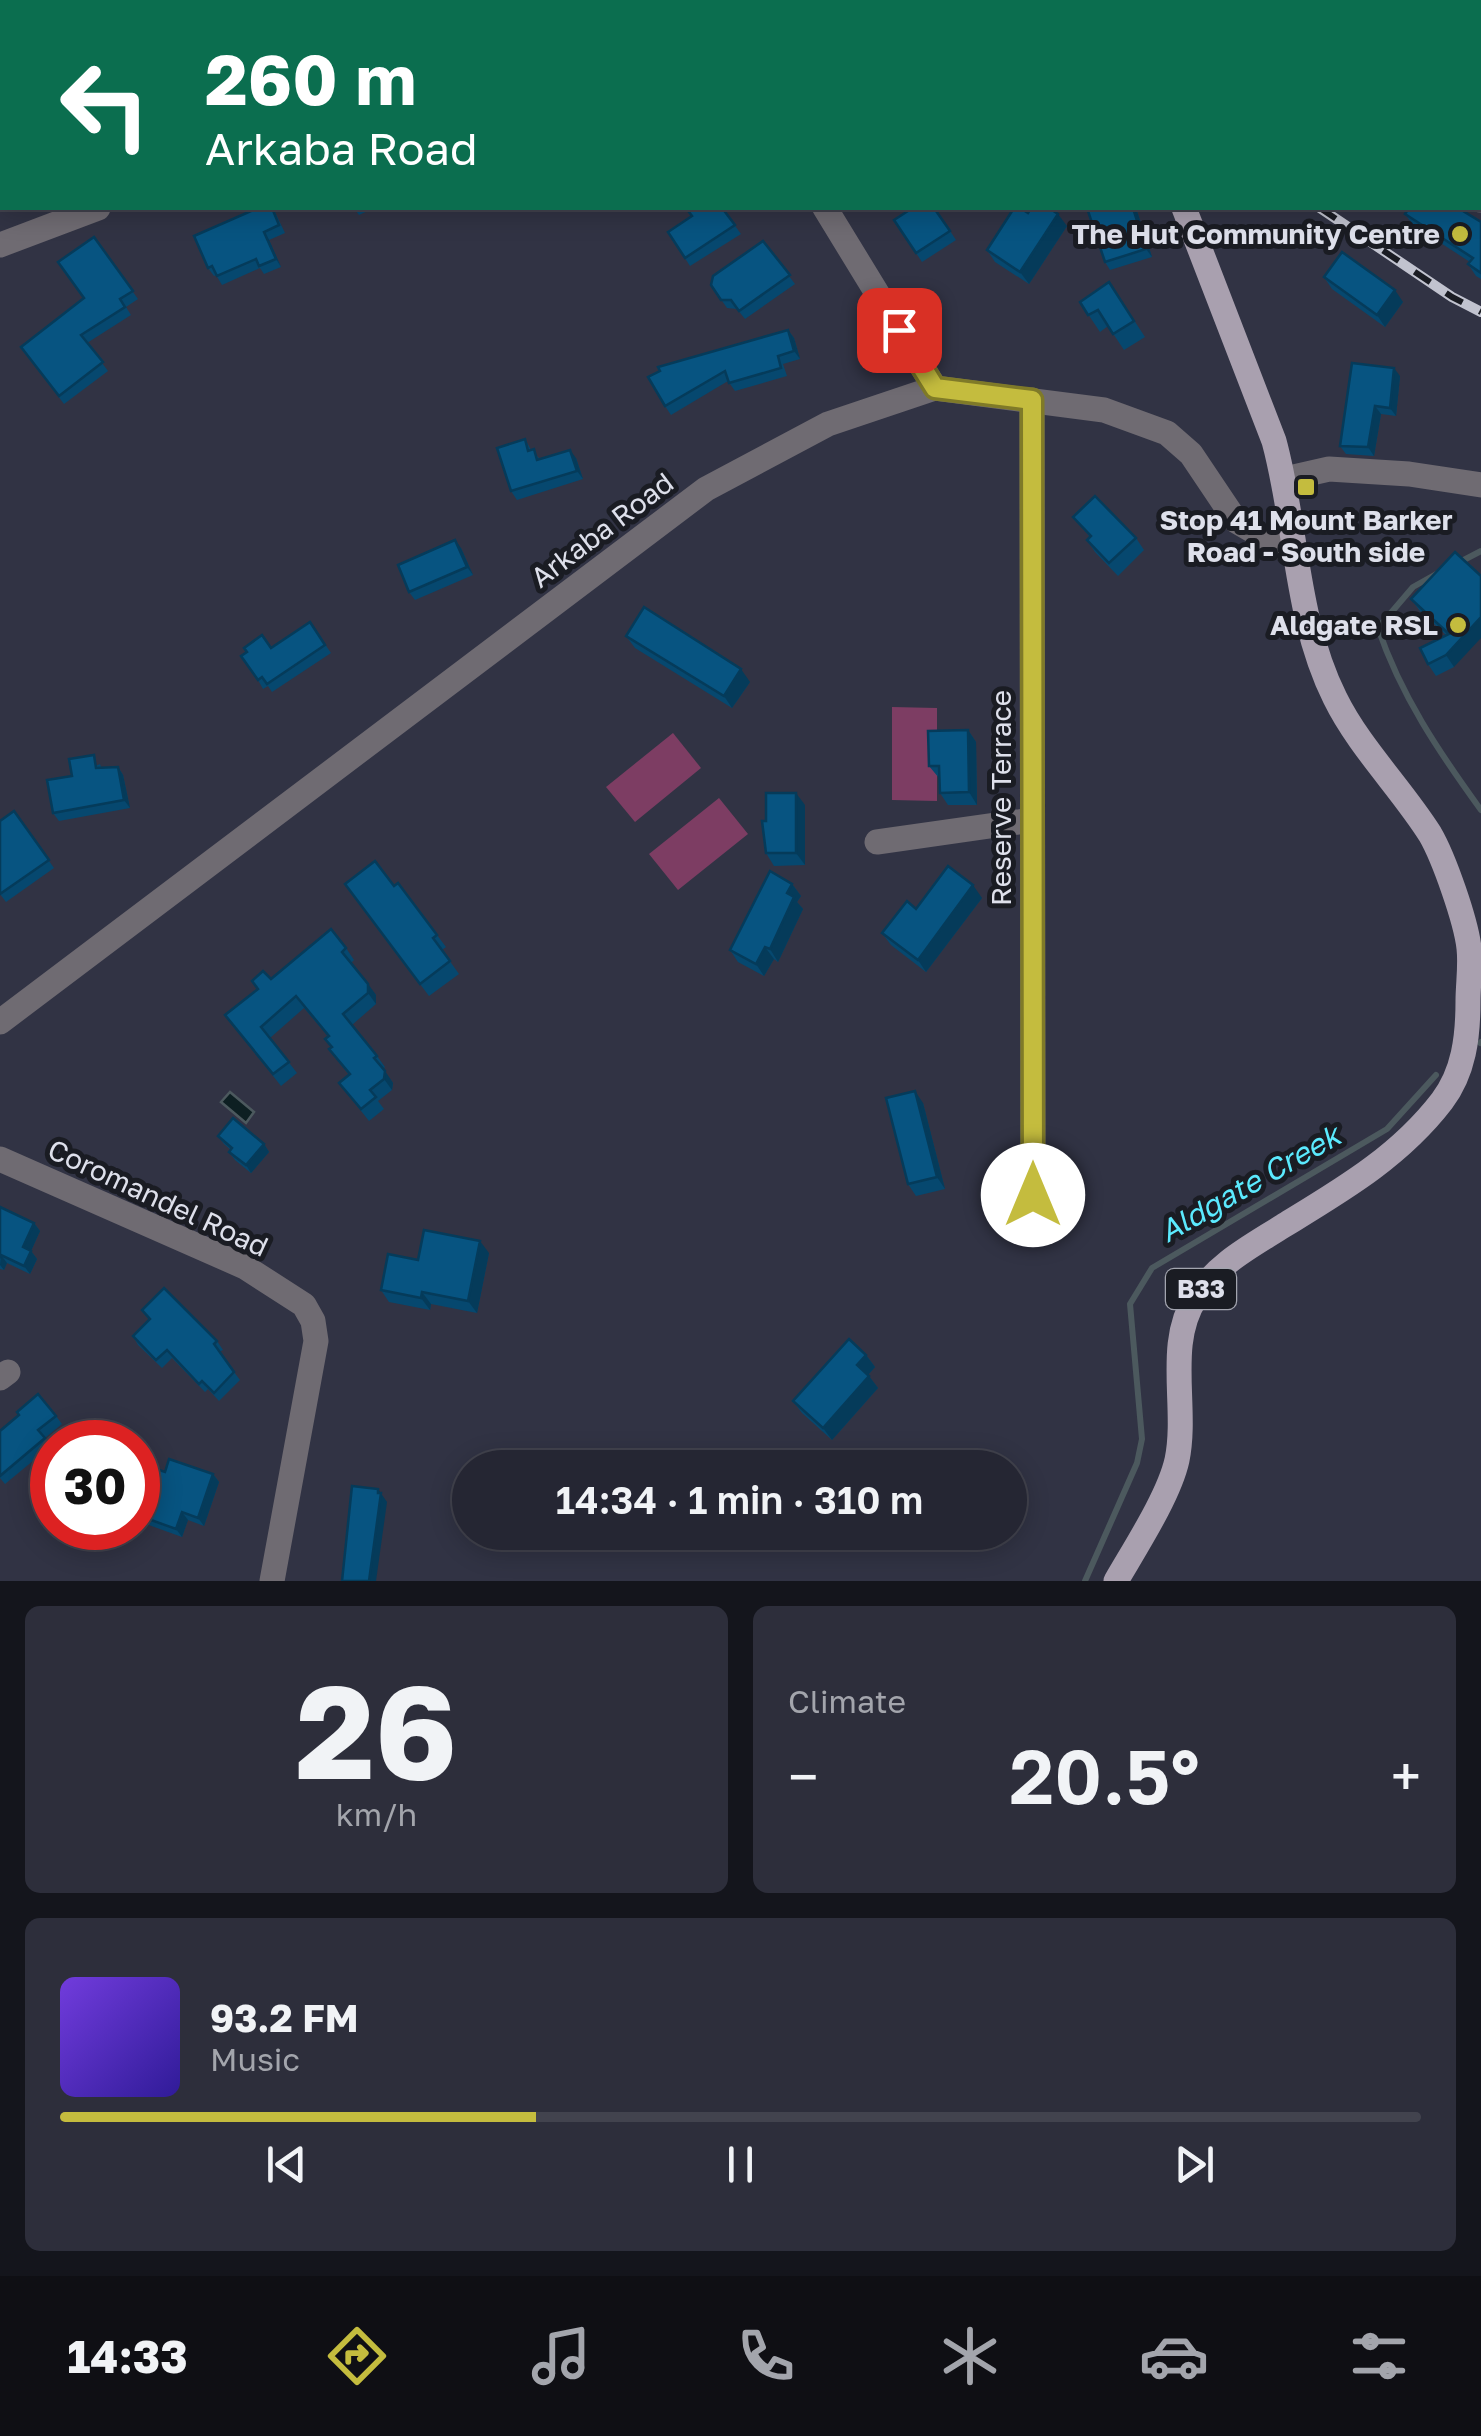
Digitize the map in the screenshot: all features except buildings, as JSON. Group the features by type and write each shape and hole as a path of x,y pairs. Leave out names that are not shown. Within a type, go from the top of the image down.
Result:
{"main road":[{"name":"B33","path":"1116,1581 1147,1528 1177,1462 1182,1406 1178,1347 1192,1301 1211,1275 1236,1254 1384,1162 1414,1135 1444,1098 1462,1062 1468,1020 1469,946 1446,870 1431,836 1335,698 1308,623 1274,441 1185,210"}],"street":[{"path":"0,245 93,210"},
{"path":"825,210 935,388"},
{"name":"Arkaba Road","path":"0,1022 706,489 828,424 935,388 1104,410 1167,433 1191,454 1236,521 1295,555"},
{"name":"Reserve Terrace","path":"1032,400 1033,1195"},
{"path":"1284,479 1329,469 1409,474 1481,486"},
{"path":"877,842 1032,820"},
{"name":"Coromandel Road","path":"0,1159 246,1267 304,1305 316,1341 269,1581"}],"shaded area":[{"path":"892,707 937,708 937,801 892,800"},
{"path":"673,733 701,768 635,822 606,787"},
{"path":"719,798 748,834 678,890 649,854"},
{"path":"230,1092 254,1112 246,1123 221,1102"}],"waterway":[{"name":"Aldgate Creek","path":"1458,563 1481,551"},
{"name":"Aldgate Creek","path":"1438,573 1413,587 1378,628 1422,723 1481,810"},
{"name":"Aldgate Creek","path":"1085,1581 1137,1463 1142,1439 1130,1304 1152,1268 1387,1129 1436,1075"}],"railway":[{"path":"1323,210 1452,297 1481,312"}],"place":[{"name":"The Hut Community Centre","path":"1460,234"},
{"name":"Stop 41 Mount Barker Road - South side","path":"1306,487"},
{"name":"Aldgate RSL","path":"1458,625"}],"route":[{"path":"899,330 935,388 1032,400 1033,1195"}]}
